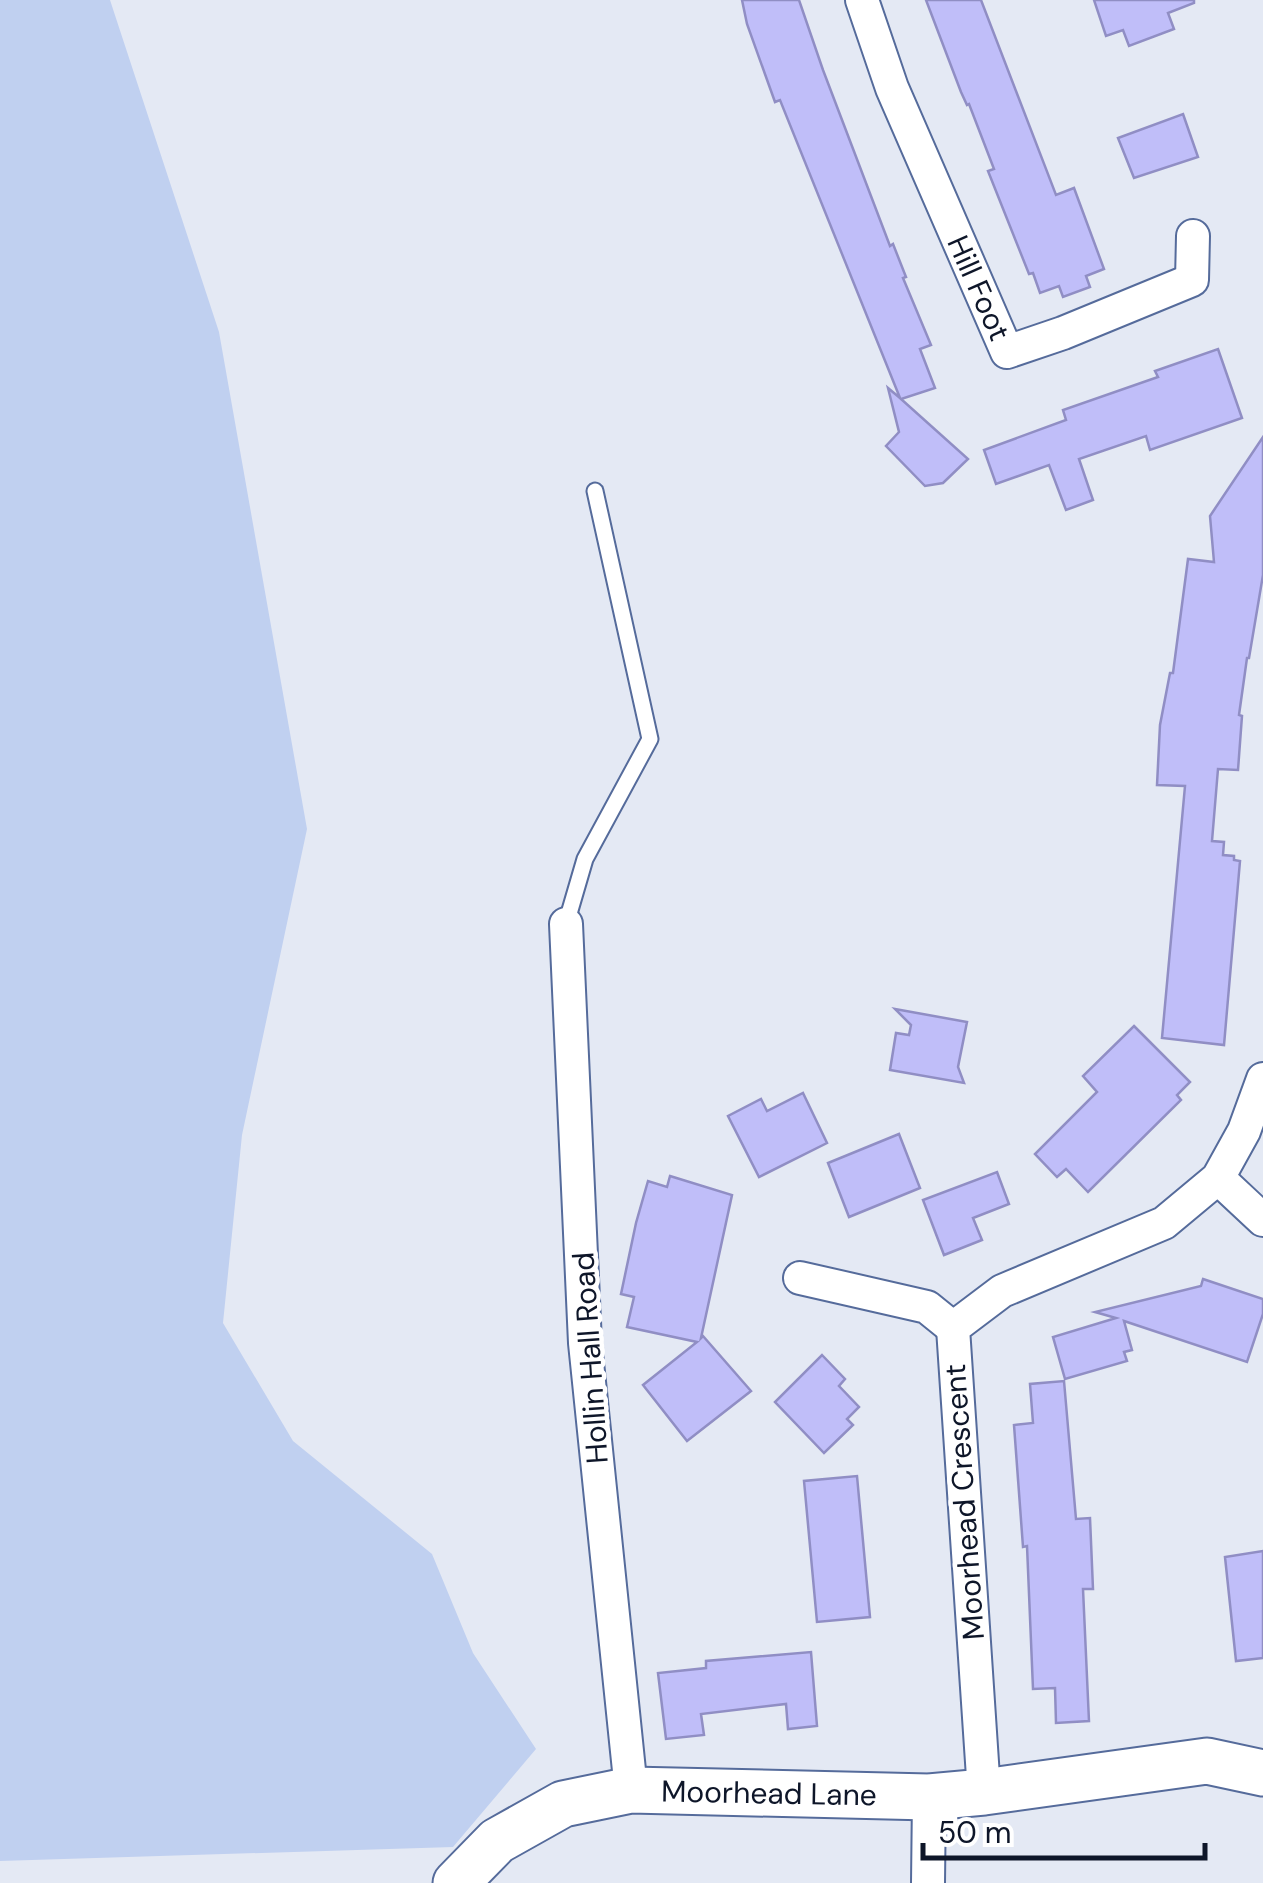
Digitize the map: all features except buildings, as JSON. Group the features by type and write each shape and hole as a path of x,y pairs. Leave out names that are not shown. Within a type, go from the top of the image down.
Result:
{"street":[{"name":"Hill Foot","path":"862,0 892,88 1007,352 1192,280 1192,236"},
{"name":"Hollin Hall Road","path":"566,924 585,1343 630,1790"},
{"name":"Moorhead Crescent","path":"984,1792 952,1328 1002,1291 1164,1223 1218,1178 1244,1130 1263,1079"},
{"path":"1218,1178 1263,1220"},
{"path":"800,1278 927,1307 952,1328"},
{"name":"Moorhead Lane","path":"456,1883 497,1841 563,1804 630,1790 929,1797 1207,1761 1263,1773"},
{"path":"928,1883 929,1797"}],"lane":[{"path":"566,924 585,859 650,740 594,491"}],"shaded area":[{"path":"0,0 110,0 219,332 307,829 242,1135 223,1323 293,1441 432,1554 473,1653 536,1749 453,1847 0,1861"}]}
